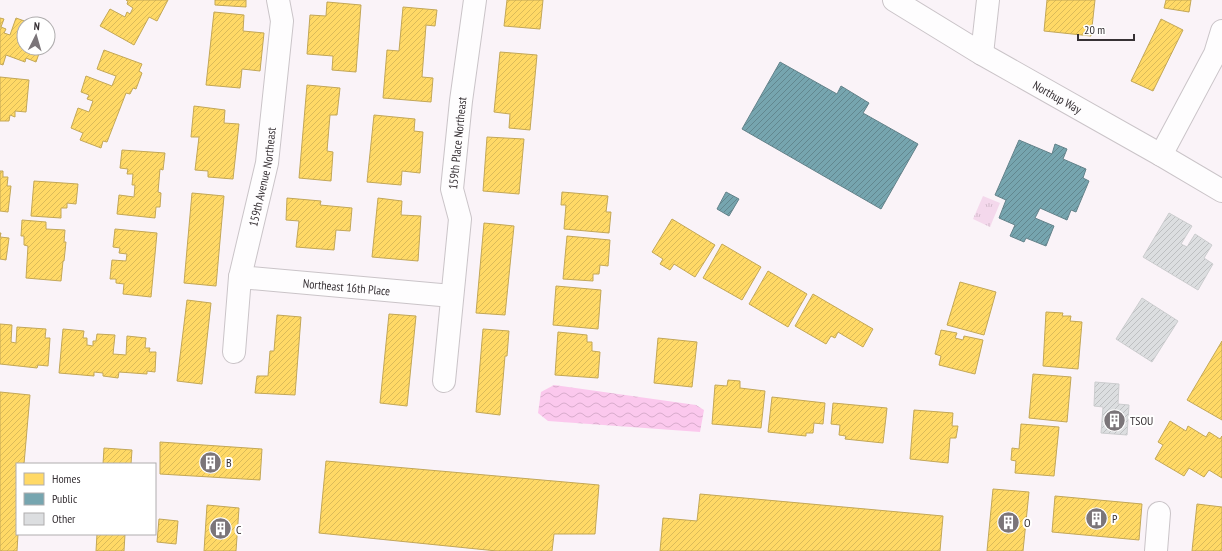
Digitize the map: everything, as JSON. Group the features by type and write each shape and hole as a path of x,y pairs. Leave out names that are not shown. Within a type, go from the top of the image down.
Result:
{"street":[{"name":"159th Avenue Northeast","path":"234,352 240,277 267,163 282,21 278,0"},
{"name":"159th Place Northeast","path":"444,381 460,218 452,189 461,101 475,0"},
{"name":"Northup Way","path":"894,0 982,54 1222,191"},
{"path":"982,54 988,0"},
{"path":"1161,155 1215,54 1222,31"},
{"name":"Northeast 16th Place","path":"240,277 452,296"},
{"path":"1156,551 1159,514"}],"green space":[{"path":"983,196 1000,203 990,227 973,219"}],"water":[{"path":"554,385 696,405 704,410 700,432 548,421 538,413 541,392"}],"building: Homes":[{"path":"126,0 168,0 157,21 149,17 134,45 100,26 110,9 125,17 127,12 130,14 133,8 127,4 128,1"},
{"path":"215,0 246,0 246,7 215,5"},
{"path":"507,0 543,0 540,29 504,26"},
{"path":"1047,0 1095,0 1091,36 1044,31"},
{"path":"1166,0 1191,0 1189,12 1164,8"},
{"path":"327,2 361,5 356,72 332,70 333,56 307,54 310,15 326,16"},
{"path":"403,7 437,10 435,26 426,25 422,77 433,78 431,102 383,98 387,50 399,51"},
{"path":"214,12 244,15 243,31 264,33 260,71 242,69 240,88 206,85"},
{"path":"0,18 4,19 1,27 6,29 4,33 10,35 16,18 16,56 38,56 36,62 26,58 25,62 6,55 3,65 0,64"},
{"path":"1161,19 1183,30 1153,91 1131,81"},
{"path":"104,50 142,64 139,71 142,73 136,89 133,88 130,94 126,93 107,142 103,141 101,148 80,140 83,133 71,128 78,108 89,112 93,101 87,99 89,95 81,92 86,76 112,86 116,76 97,69"},
{"path":"500,52 537,55 530,130 509,128 510,114 494,112"},
{"path":"0,77 29,80 26,112 15,111 15,117 10,115 9,121 0,121"},
{"path":"307,85 340,88 337,115 330,115 327,151 333,152 331,181 299,178"},
{"path":"194,106 225,110 224,123 239,124 233,179 208,177 208,171 195,170 199,137 191,137"},
{"path":"374,115 415,119 414,131 423,132 420,173 402,171 401,185 367,182"},
{"path":"487,137 524,139 519,194 483,191"},
{"path":"122,150 165,153 163,170 160,169 158,192 161,193 160,207 156,207 155,218 117,214 119,195 134,197 135,185 132,185 133,174 127,174 128,169 120,168"},
{"path":"0,171 3,171 3,177 8,177 7,186 11,186 8,212 0,211"},
{"path":"34,181 78,184 76,204 67,203 67,208 61,208 61,218 31,216"},
{"path":"562,192 608,196 606,212 611,212 609,233 564,229 566,205 561,205"},
{"path":"192,193 224,196 216,286 184,283"},
{"path":"287,198 321,201 320,205 352,208 350,231 336,230 334,250 296,247 299,221 286,220"},
{"path":"378,198 402,201 401,215 421,216 418,261 372,257"},
{"path":"672,219 715,245 695,277 674,264 670,270 660,264 663,259 652,252"},
{"path":"22,220 46,222 46,229 65,230 64,242 66,242 61,281 26,278 28,246 24,245 24,236 21,236"},
{"path":"484,223 514,226 505,315 476,313"},
{"path":"115,229 157,233 151,297 123,294 124,284 116,283 116,279 110,279 112,260 126,261 127,254 119,253 120,248 113,247"},
{"path":"567,236 610,240 608,266 600,265 599,274 593,274 593,281 563,279"},
{"path":"0,237 9,238 6,260 0,259"},
{"path":"722,244 761,267 742,300 703,278"},
{"path":"768,271 807,294 788,327 749,304"},
{"path":"960,282 996,292 984,335 947,325"},
{"path":"556,286 601,290 598,329 553,325"},
{"path":"813,294 873,329 863,347 838,332 835,338 831,336 826,344 795,326"},
{"path":"187,300 211,303 202,384 177,381"},
{"path":"1046,312 1063,313 1062,316 1071,316 1070,321 1082,322 1078,369 1043,366"},
{"path":"389,314 416,316 407,406 380,403"},
{"path":"277,315 301,317 295,395 255,393 257,376 268,376 270,351 274,351"},
{"path":"0,324 12,325 11,342 16,343 17,327 46,329 45,338 50,338 48,366 38,365 37,368 0,364"},
{"path":"63,329 84,331 83,338 87,338 87,345 93,346 93,341 96,341 97,334 115,335 113,354 126,355 127,336 146,338 145,348 150,348 149,352 156,352 155,372 147,371 147,374 119,372 118,378 103,376 103,373 94,372 94,376 59,373"},
{"path":"483,329 509,331 507,356 505,356 500,415 476,412"},
{"path":"941,330 957,333 955,338 963,340 964,336 983,340 975,374 939,365 941,356 935,354"},
{"path":"558,332 587,335 587,342 592,342 592,351 600,352 598,378 555,375"},
{"path":"658,338 697,342 692,387 654,383"},
{"path":"1222,341 1222,420 1187,400"},
{"path":"1033,374 1071,377 1067,422 1029,418"},
{"path":"728,380 740,381 740,388 765,391 761,428 712,424 715,385 727,386"},
{"path":"0,392 30,395 24,463 16,463 17,551 0,551"},
{"path":"772,397 825,403 823,424 814,423 813,433 806,433 806,436 768,432"},
{"path":"833,403 887,408 883,443 845,439 846,436 839,435 840,425 831,424"},
{"path":"914,410 953,413 952,426 958,426 956,438 950,438 948,463 910,459"},
{"path":"1170,421 1186,431 1188,426 1206,437 1209,432 1220,439 1222,436 1222,478 1209,470 1204,477 1189,468 1184,476 1155,459 1163,445 1158,442"},
{"path":"1021,424 1059,427 1054,476 1015,473 1016,461 1011,460 1012,448 1019,449"},
{"name":"B","path":"160,442 262,449 260,480 160,474"},
{"path":"104,448 132,450 131,463 103,463"},
{"path":"326,461 599,485 595,534 554,534 552,551 497,551 319,533"},
{"name":"O","path":"993,489 1029,492 1023,551 987,551"},
{"path":"700,494 943,516 940,551 660,551 663,518 697,521"},
{"name":"P","path":"1055,496 1142,504 1139,540 1052,532"},
{"path":"1197,504 1222,507 1222,551 1192,551"},
{"name":"C","path":"207,505 239,508 236,551 204,551"},
{"path":"159,519 178,521 176,544 157,542"},
{"path":"97,535 125,535 124,551 96,551"}],"building: Public":[{"path":"780,62 837,94 841,86 869,103 863,113 918,144 881,209 742,129"},
{"path":"1019,140 1052,154 1055,144 1067,149 1063,159 1086,169 1083,178 1089,181 1076,212 1071,210 1067,220 1040,208 1035,218 1054,226 1046,246 1026,238 1024,242 1010,236 1015,225 999,218 1006,200 995,195"},
{"path":"726,192 739,199 729,216 717,209"}],"building: Other":[{"path":"1169,213 1192,226 1181,244 1187,247 1195,234 1212,245 1204,258 1213,264 1198,290 1143,257"},
{"path":"1142,298 1178,321 1152,362 1116,339"},
{"name":"TSOU","path":"1095,382 1119,384 1118,404 1129,405 1127,435 1101,433 1103,407 1094,406"}],"place":[{"name":"TSOU","path":"1115,420"},
{"name":"B","path":"210,462"},
{"name":"P","path":"1097,518"},
{"name":"O","path":"1008,522"},
{"name":"C","path":"221,529"}]}
